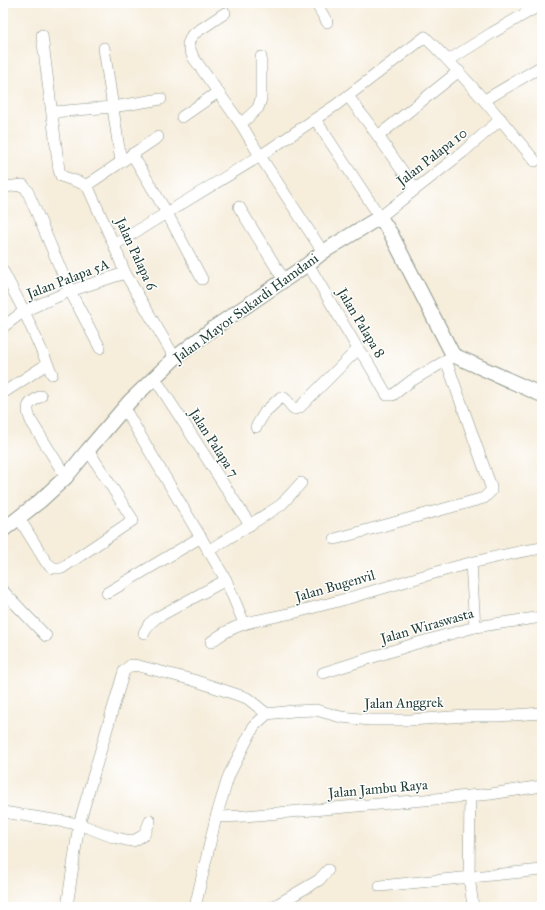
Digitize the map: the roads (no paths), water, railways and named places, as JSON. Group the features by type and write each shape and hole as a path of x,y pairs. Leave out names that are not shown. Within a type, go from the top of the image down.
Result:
{"street":[{"path":"316,3 327,22"},
{"path":"449,60 542,4"},
{"path":"225,13 192,35 188,44 193,57 241,124 260,156 323,252"},
{"path":"42,35 61,176 87,185 158,137"},
{"path":"114,245 260,156 336,105 425,38 449,60 485,100 535,161"},
{"path":"104,48 121,162"},
{"path":"241,124 258,108 261,99 261,57"},
{"path":"485,100 542,66"},
{"path":"378,136 459,71"},
{"path":"182,118 218,92"},
{"path":"348,96 415,189"},
{"path":"53,112 113,107 161,100"},
{"path":"315,119 391,234 450,358 491,487 490,491 484,498 335,539"},
{"name":"Jalan Palapa 10","path":"380,217 463,152 501,119"},
{"path":"132,154 167,213 202,279"},
{"name":"Jalan Palapa 6","path":"87,185 125,273 175,358"},
{"path":"3,187 23,186 27,190 70,291 100,348"},
{"path":"239,207 284,280"},
{"name":"Jalan Mayor Sukardi Hamdani","path":"3,530 40,501 66,477 124,408 175,358 212,329 308,264 323,252 380,217"},
{"name":"Jalan Palapa 8","path":"308,264 385,393 390,396 411,381 450,358"},
{"path":"3,271 24,311 52,374"},
{"name":"Jalan Palapa 5A","path":"3,327 24,311 70,291 125,273"},
{"path":"256,426 265,412 281,397 287,400 293,408 296,409 300,407 358,349"},
{"path":"450,358 542,395"},
{"path":"6,391 47,364"},
{"name":"Jalan Palapa 7","path":"154,378 250,525"},
{"path":"41,396 29,404 27,408 28,413 31,421 66,477"},
{"path":"124,408 226,580 244,623"},
{"path":"18,518 46,562 53,568 62,568 133,520 88,450"},
{"path":"208,551 281,505 301,483"},
{"path":"107,593 201,537"},
{"name":"Jalan Bugenvil","path":"211,642 228,630 244,623 294,613 498,556 542,548"},
{"path":"471,563 475,628"},
{"path":"144,633 149,624 156,618 226,580"},
{"path":"5,595 46,636"},
{"name":"Jalan Wiraswasta","path":"323,673 414,644 475,628 542,617"},
{"path":"67,907 79,824 124,671 131,665 194,680 247,698 267,714 254,726 228,775 216,817 195,907"},
{"name":"Jalan Anggrek","path":"267,714 316,710 341,717 370,720 411,720 542,713"},
{"name":"Jalan Jambu Raya","path":"216,817 245,816 470,796 512,792 542,786"},
{"path":"470,796 469,876 473,907"},
{"path":"3,812 79,824 113,837 133,841 144,835 150,821"},
{"path":"273,907 320,880 328,870"},
{"path":"380,886 469,876 542,870"}]}
